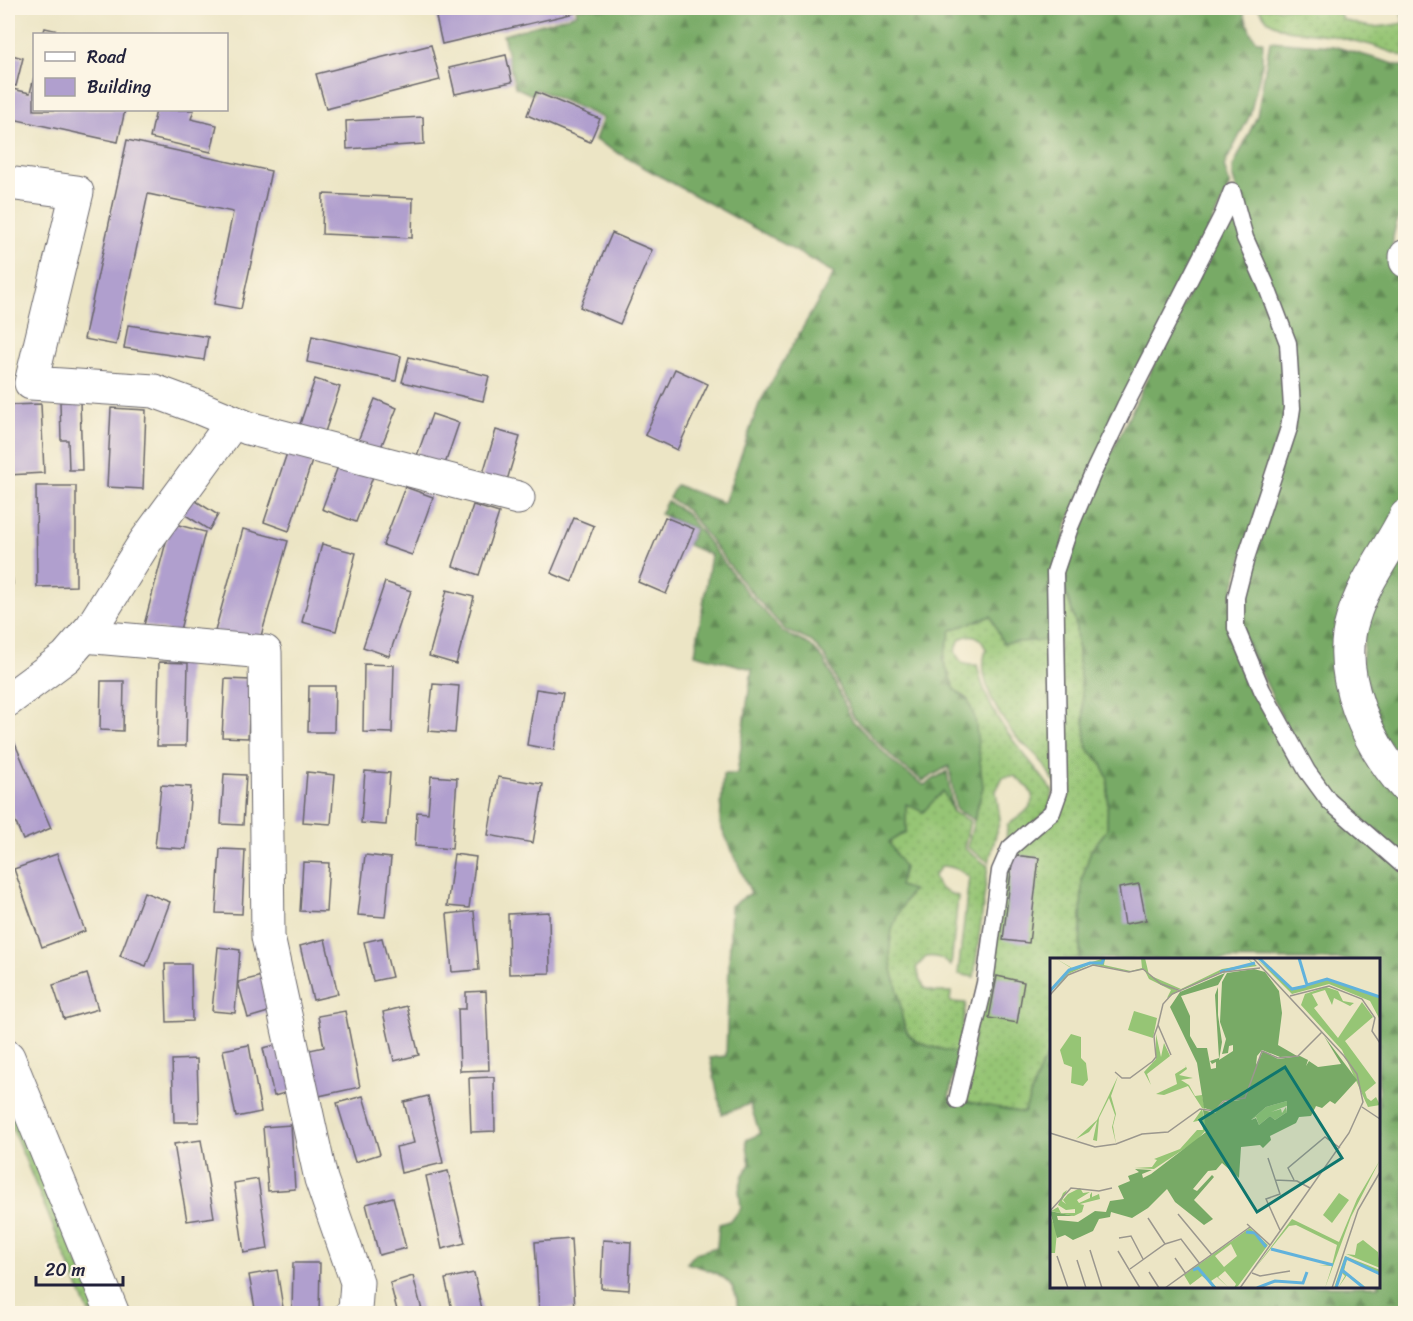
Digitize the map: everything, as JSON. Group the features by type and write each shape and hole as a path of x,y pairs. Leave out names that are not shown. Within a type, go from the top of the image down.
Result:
{"street":[{"path":"8,183 77,192 31,383 154,391 248,428 518,498"},
{"path":"1406,256 1406,261"},
{"path":"8,699 66,657 93,627 145,543 232,422"},
{"path":"1406,516 1364,591 1352,620 1347,662 1358,704 1372,740 1390,770 1406,787"},
{"path":"84,636 265,652 268,936 321,1179 357,1282 355,1310 351,1314"},
{"path":"8,1057 113,1314"}],"lane":[{"path":"957,1100 985,983 1000,871 1010,848 1052,812 1059,792 1055,572 1070,527 1092,475 1223,214 1232,191 1245,238 1288,344 1292,408 1289,428 1236,597 1236,628 1285,735 1307,771 1329,801 1406,868"}],"green space":[{"path":"576,8 1242,8 1251,33 1257,41 1263,41 1262,65 1250,115 1224,166 1230,185 1066,526 1051,640 1003,643 991,616 951,630 943,660 955,690 968,700 975,718 983,787 974,820 956,810 949,766 923,781 896,761 854,718 826,658 812,642 785,630 747,588 688,511 669,498 676,485 724,503 759,404 834,273 595,140 603,118 536,89 532,95 515,87 503,35 577,14"},
{"path":"1258,8 1337,8 1342,19 1372,27 1404,23 1400,8 1405,8 1405,57 1371,45 1329,35 1286,30 1268,21"},
{"path":"1270,41 1333,46 1405,67 1405,206 1399,216 1393,236 1393,255 1405,285 1405,501 1344,617 1405,799 1405,862 1332,798 1289,733 1241,628 1240,597 1296,391 1233,178 1233,167 1257,116"},
{"path":"1231,206 1283,345 1287,408 1231,597 1281,737 1405,874 1405,1313 737,1313 735,1292 724,1278 687,1263 696,1253 717,1247 719,1224 732,1220 741,1208 739,1190 743,1175 750,1164 746,1140 760,1134 750,1104 722,1114 710,1058 726,1056 731,906 751,893 720,824 723,774 737,774 752,669 695,654 711,555 688,545 695,529 660,514 667,501 686,513 745,590 783,632 810,645 824,660 852,720 894,763 924,785 947,771 953,812 943,791 923,812 906,804 906,832 889,842 904,868 899,886 912,890 900,911 890,939 891,960 902,1020 907,1032 915,1040 958,1053 949,1098 1024,1113 1041,1067 1050,1052 1050,1288 1380,1288 1380,958 1080,958 1082,879 1091,850 1107,830 1108,780 1102,764 1087,748 1075,621 1060,573 1075,528"},
{"path":"1405,539 1405,765 1384,736 1362,665 1368,593"},
{"path":"1060,573 1075,621 1087,748 1102,764 1108,780 1107,830 1091,850 1082,879 1080,958 1050,958 1050,1052 1041,1067 1024,1113 962,1101 1004,872 1014,851 1056,815"},
{"path":"991,616 1051,640 1056,784 1041,761 1017,738 997,709 984,673 986,650 982,642 973,636 960,639 955,651 959,658 963,663 977,665 990,704 998,719 1053,792 1049,810 1006,845 1007,825 1029,808 1032,797 1030,790 1014,776 1003,777 996,791 1000,819 989,862 967,847 983,787 968,700 955,690 943,660 951,629"},
{"path":"943,790 953,812 970,821 964,848 988,866 974,977 958,974 969,877 950,867 942,866 934,875 939,887 945,892 958,896 951,966 940,958 926,957 916,968 924,988 934,992 951,992 950,1002 966,1003 958,1053 926,1045 915,1040 906,1030 899,1006 889,949 894,921 912,890 899,887 888,842 906,832 906,804"},
{"path":"8,1091 99,1313 89,1313 8,1118"}],"building":[{"path":"434,8 573,8 575,13 442,44"},
{"path":"45,28 67,33 43,33"},
{"path":"431,45 440,80 326,109 316,74"},
{"path":"8,54 23,58 16,86 8,84"},
{"path":"506,55 512,82 455,94 449,68"},
{"path":"33,81 33,111 125,111 118,142 8,118 8,88 30,93"},
{"path":"536,92 600,119 590,142 527,115"},
{"path":"156,111 194,111 191,119 217,125 211,152 150,138"},
{"path":"423,117 424,144 347,149 346,121"},
{"path":"127,140 271,171 241,309 214,304 233,212 148,194 116,345 84,339"},
{"path":"323,194 413,198 412,238 322,234"},
{"path":"612,233 652,250 620,324 580,307"},
{"path":"128,325 208,337 204,360 124,348"},
{"path":"312,336 401,356 396,381 307,362"},
{"path":"409,357 489,376 483,401 402,382"},
{"path":"675,369 708,384 677,450 645,435"},
{"path":"315,379 340,387 322,441 297,433"},
{"path":"375,399 397,408 379,452 357,443"},
{"path":"80,401 82,470 69,470 68,440 61,440 60,402"},
{"path":"41,404 44,473 8,475 8,405"},
{"path":"111,408 146,410 143,489 107,487"},
{"path":"432,414 459,423 443,470 415,461"},
{"path":"496,430 520,437 505,487 481,480"},
{"path":"287,453 312,461 289,531 264,522"},
{"path":"340,461 374,474 356,522 322,509"},
{"path":"36,486 76,486 76,586 37,587"},
{"path":"405,487 433,497 412,555 383,545"},
{"path":"188,496 218,515 209,530 179,511"},
{"path":"473,505 499,513 479,575 453,566"},
{"path":"665,517 694,529 666,594 638,582"},
{"path":"574,518 594,526 572,582 551,573"},
{"path":"171,523 205,532 179,634 144,625"},
{"path":"243,529 288,541 259,643 215,631"},
{"path":"322,544 356,553 336,631 302,622"},
{"path":"9,546 13,584 8,584"},
{"path":"385,582 411,591 389,656 363,647"},
{"path":"447,590 474,597 456,664 429,656"},
{"path":"159,662 188,663 186,746 157,746"},
{"path":"364,664 394,665 392,733 363,732"},
{"path":"225,679 251,680 248,738 222,737"},
{"path":"101,681 124,681 123,731 100,730"},
{"path":"433,684 459,686 455,733 428,731"},
{"path":"309,686 335,686 334,732 308,732"},
{"path":"536,689 563,693 554,750 527,745"},
{"path":"10,732 51,828 23,840 8,804 8,733"},
{"path":"365,771 390,773 386,825 361,823"},
{"path":"307,772 335,775 331,824 303,822"},
{"path":"224,774 246,775 243,825 221,824"},
{"path":"431,776 457,778 452,849 415,846 417,812 428,813"},
{"path":"498,777 543,784 533,843 488,835"},
{"path":"161,785 191,787 186,849 155,847"},
{"path":"220,849 245,850 242,914 216,913"},
{"path":"57,854 85,931 42,947 14,869"},
{"path":"454,854 476,857 469,908 447,906"},
{"path":"365,855 391,858 385,917 358,915"},
{"path":"1013,855 1039,858 1029,943 1003,940"},
{"path":"303,862 329,863 326,912 300,911"},
{"path":"1139,884 1146,920 1125,924 1119,888"},
{"path":"144,892 170,902 146,966 120,956"},
{"path":"474,911 479,970 452,972 447,914"},
{"path":"549,912 550,973 509,974 508,914"},
{"path":"382,938 392,977 373,981 364,942"},
{"path":"325,939 338,994 313,1000 300,946"},
{"path":"218,947 240,950 235,1013 212,1011"},
{"path":"165,964 191,964 192,1021 167,1022"},
{"path":"87,974 98,1009 64,1019 53,985"},
{"path":"266,975 275,1010 248,1018 238,982"},
{"path":"997,976 1024,982 1017,1023 989,1018"},
{"path":"486,991 489,1070 460,1071 458,1009 466,1009 466,992"},
{"path":"407,1006 419,1055 394,1061 383,1012"},
{"path":"345,1011 360,1087 319,1096 310,1050 324,1047 318,1016"},
{"path":"284,1043 295,1090 274,1096 263,1048"},
{"path":"249,1045 261,1112 236,1117 223,1050"},
{"path":"197,1059 199,1122 174,1122 172,1060"},
{"path":"494,1077 495,1131 471,1132 469,1078"},
{"path":"363,1096 380,1154 355,1162 337,1103"},
{"path":"428,1096 443,1163 401,1173 396,1147 414,1143 404,1102"},
{"path":"291,1125 295,1189 268,1191 263,1127"},
{"path":"201,1140 214,1217 187,1221 174,1144"},
{"path":"448,1171 465,1243 442,1249 426,1176"},
{"path":"258,1179 268,1249 244,1253 234,1183"},
{"path":"393,1197 406,1248 379,1255 366,1204"},
{"path":"571,1239 575,1309 539,1311 535,1242"},
{"path":"603,1240 631,1242 629,1290 601,1288"},
{"path":"293,1263 320,1263 319,1314 292,1314"},
{"path":"277,1270 284,1314 256,1314 249,1275"},
{"path":"474,1273 483,1314 453,1314 445,1279"},
{"path":"413,1276 423,1314 398,1314 390,1283"}]}
